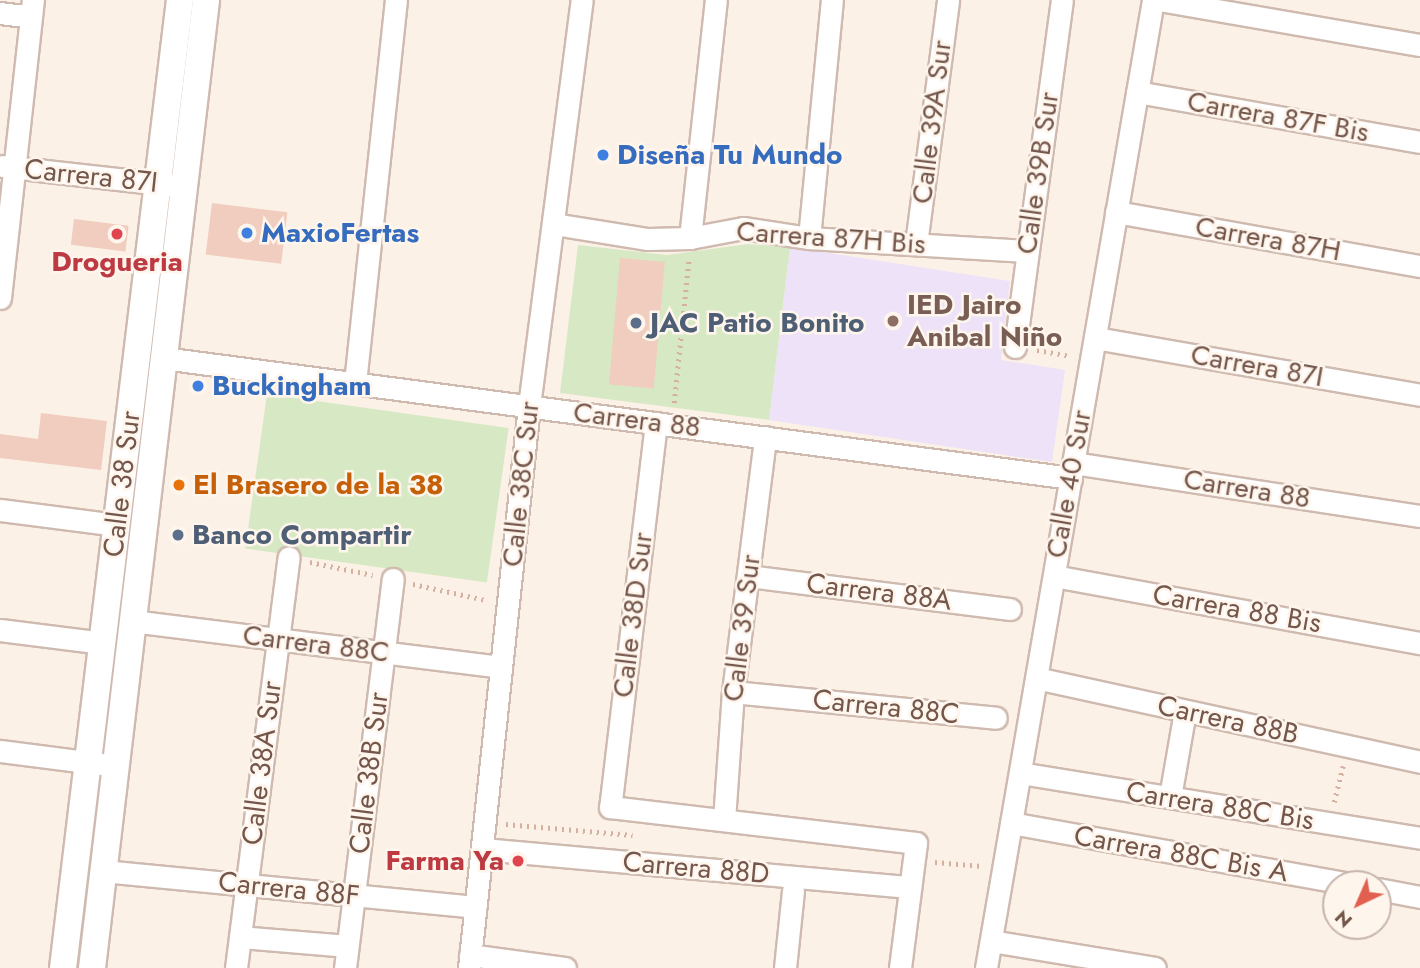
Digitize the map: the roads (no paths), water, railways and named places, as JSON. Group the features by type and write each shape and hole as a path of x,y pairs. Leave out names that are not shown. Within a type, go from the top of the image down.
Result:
{"street":[{"name":"Calle 38 Sur","path":"92,968 163,358 180,0"},
{"name":"Calle 38 Sur","path":"63,968 117,525 171,185 206,0"},
{"path":"355,383 396,0"},
{"path":"575,0 582,0"},
{"name":"Calle 38C Sur","path":"469,962 529,406 582,0"},
{"path":"690,238 716,0"},
{"path":"809,238 832,0"},
{"name":"Calle 39A Sur","path":"916,244 948,0"},
{"name":"Calle 39B Sur","path":"1016,347 1062,0"},
{"name":"Calle 40 Sur","path":"986,968 1153,0"},
{"path":"1159,0 1420,45"},
{"path":"0,13 32,8 7,166 0,298"},
{"name":"Carrera 87F Bis","path":"1137,92 1420,142"},
{"name":"Carrera 87I","path":"7,166 171,185"},
{"name":"Carrera 87H","path":"1116,212 1420,266"},
{"name":"Carrera 87H Bis","path":"554,223 648,239 690,238 743,228 809,238 1027,251"},
{"name":"Carrera 87I","path":"1095,338 1420,395"},
{"name":"Carrera 88","path":"163,358 765,437 1072,470 1420,516"},
{"name":"Calle 38D Sur","path":"610,807 664,424"},
{"name":"Calle 39 Sur","path":"724,820 733,692 765,437"},
{"path":"0,510 117,525"},
{"name":"Calle 38A Sur","path":"236,968 289,557"},
{"name":"Carrera 88A","path":"748,576 1010,609"},
{"name":"Carrera 88 Bis","path":"1054,576 1420,643"},
{"name":"Calle 38B Sur","path":"345,968 393,579"},
{"name":"Carrera 88C","path":"132,621 501,667"},
{"path":"0,630 103,643"},
{"name":"Carrera 88B","path":"1036,678 1420,762"},
{"name":"Carrera 88C","path":"733,692 996,718"},
{"path":"1170,797 1185,711"},
{"path":"0,751 115,765"},
{"name":"Carrera 88C Bis","path":"1020,773 1420,838"},
{"name":"Carrera 88D","path":"482,849 910,887 916,843 610,807"},
{"name":"Carrera 88C Bis A","path":"1011,823 1322,879"},
{"name":"Carrera 88F","path":"103,871 475,907"},
{"path":"900,968 910,887"},
{"path":"785,968 793,890"},
{"path":"1392,892 1420,897"},
{"path":"240,937 347,946"},
{"path":"991,941 1155,968"},
{"path":"469,962 565,968"}],"place":[{"name":"Diseña Tu Mundo","path":"603,155"},
{"name":"MaxioFertas","path":"247,233"},
{"name":"Drogueria","path":"117,234"},
{"name":"IED Jairo Anibal Niño","path":"893,321"},
{"name":"JAC Patio Bonito","path":"636,323"},
{"name":"Buckingham","path":"198,386"},
{"name":"El Brasero de la 38","path":"179,485"},
{"name":"Banco Compartir","path":"178,535"},
{"name":"Farma Ya","path":"518,861"}]}
